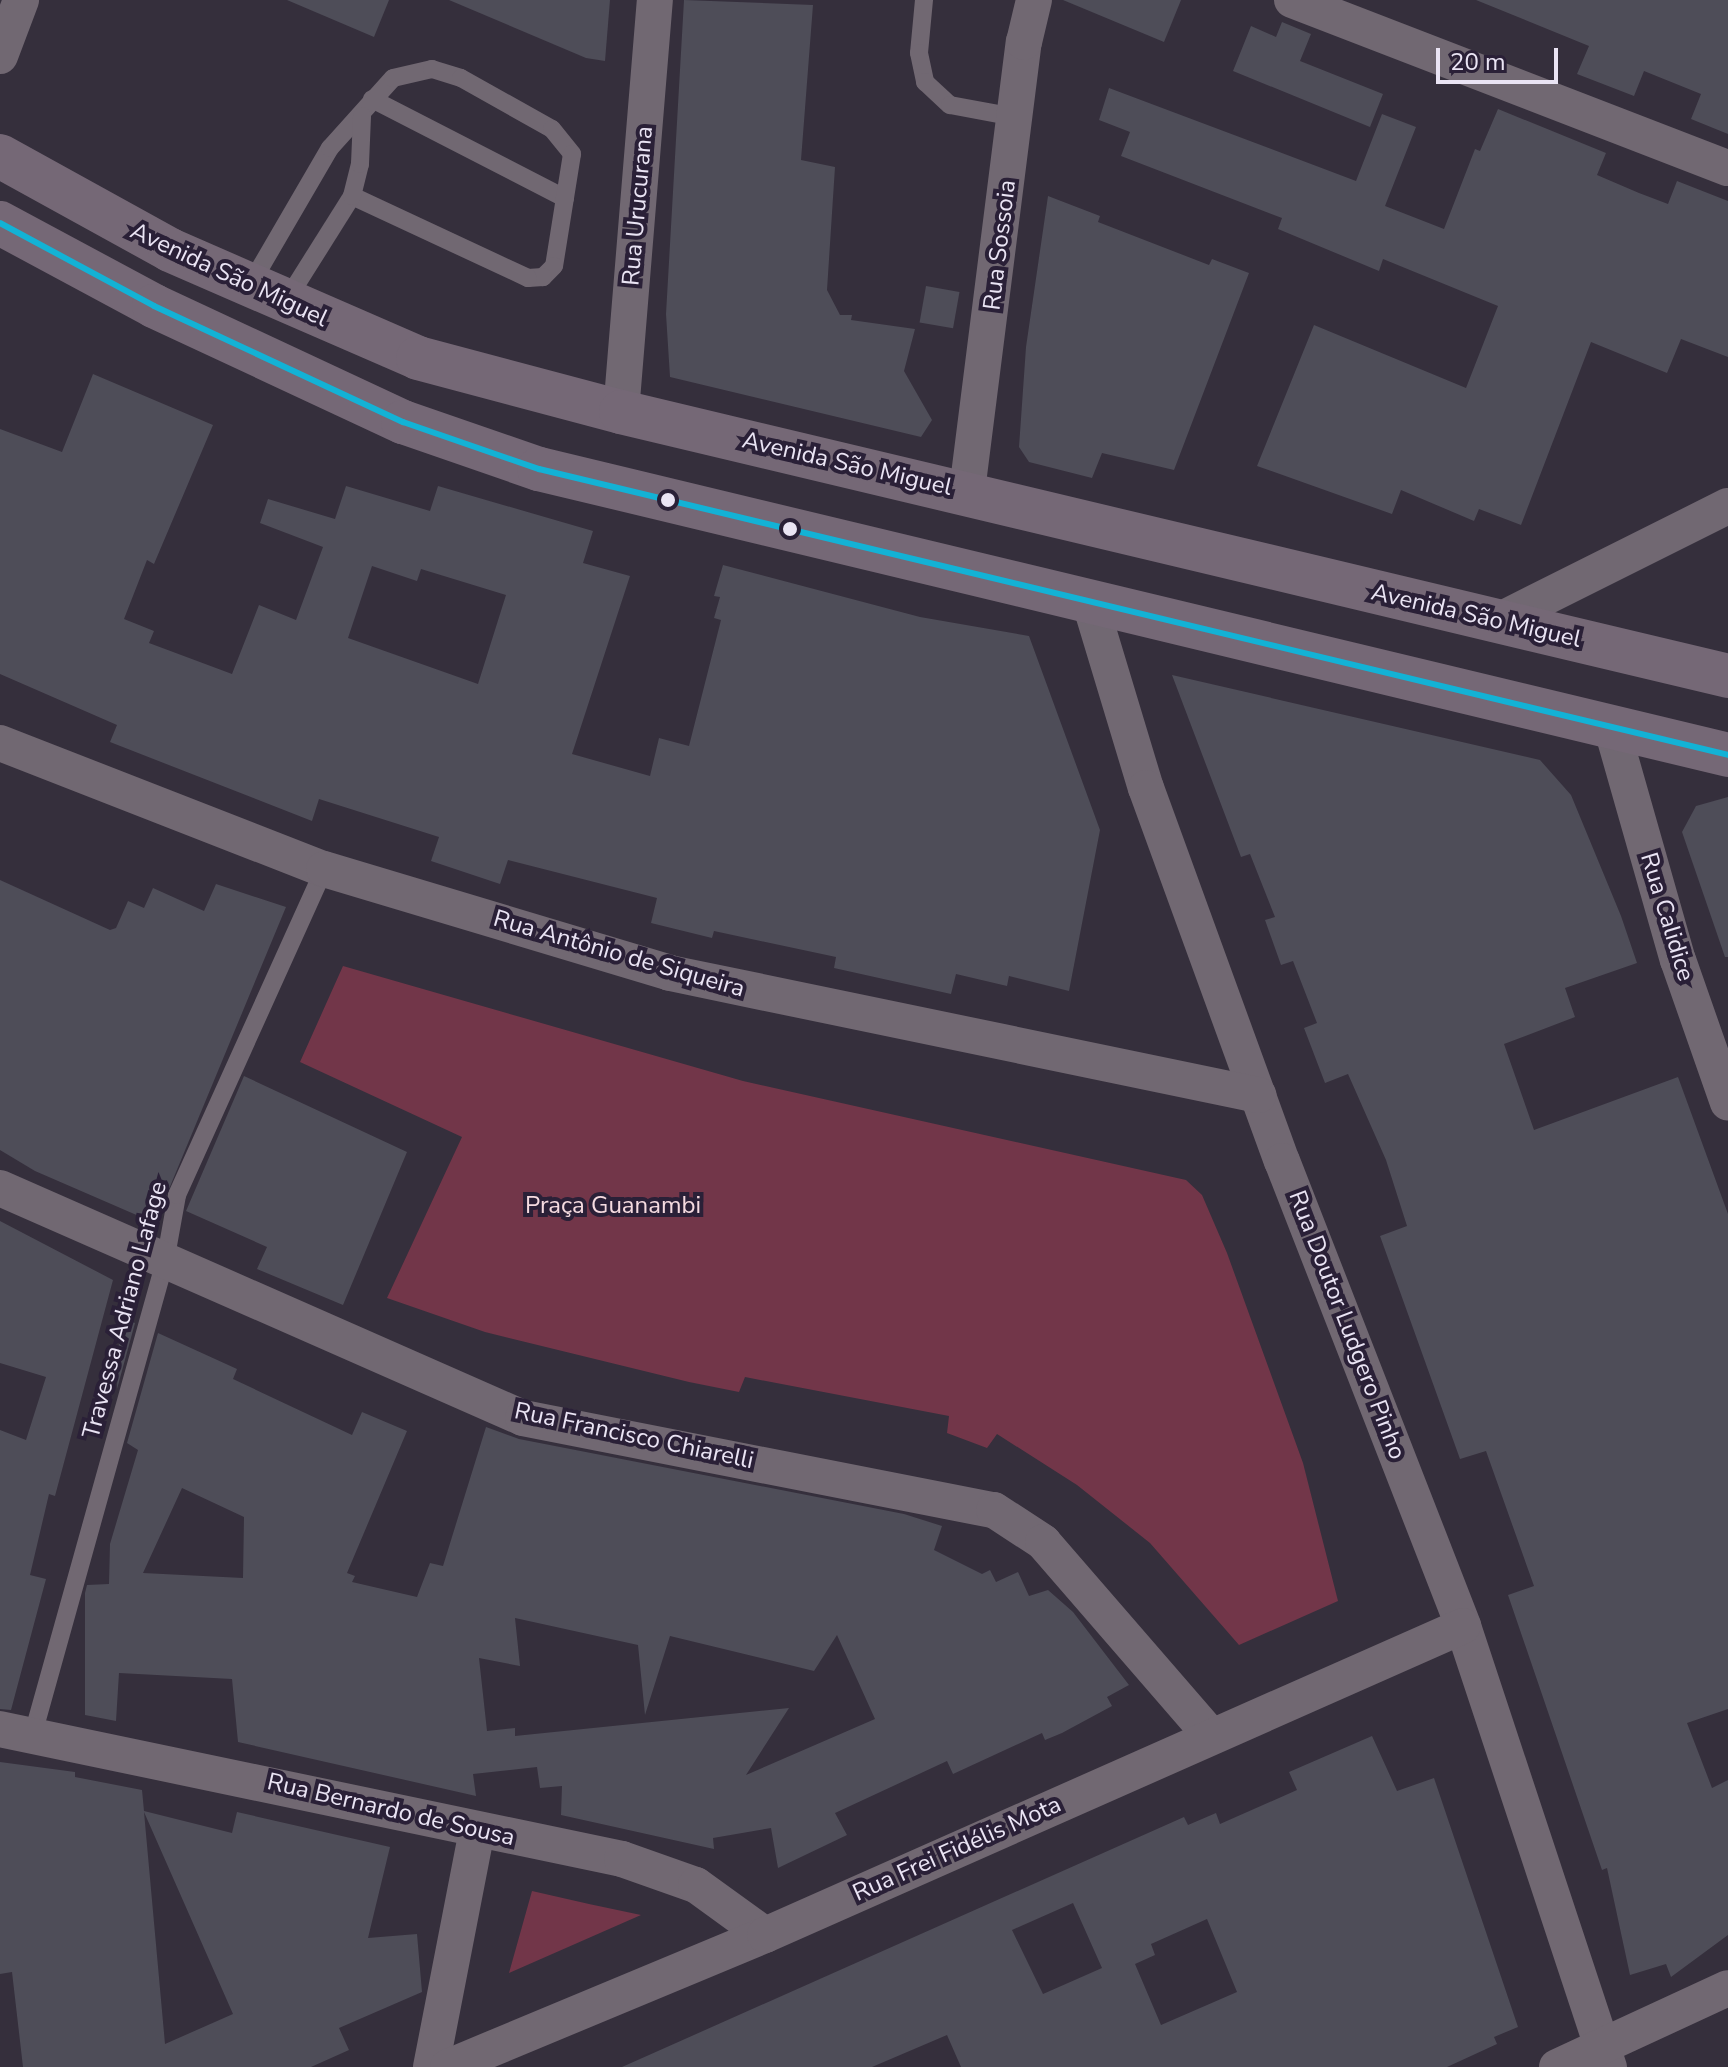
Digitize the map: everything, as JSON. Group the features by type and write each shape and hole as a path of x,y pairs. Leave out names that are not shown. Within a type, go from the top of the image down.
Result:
{"main road":[{"name":"Avenida São Miguel","path":"0,156 170,250 266,296 418,358 621,412 967,491 1728,676"},
{"path":"0,223 154,306 443,436 539,469 656,500 1728,755"}],"street":[{"path":"0,56 21,0"},
{"name":"Rua Urucurana","path":"621,412 655,0"},
{"name":"Rua Sossoia","path":"967,491 1014,117 1034,0"},
{"path":"1292,0 1728,168"},
{"path":"1498,621 1728,506"},
{"name":"Rua Doutor Ludgero Pinho","path":"1090,603 1146,788 1258,1095 1463,1626 1606,2057"},
{"name":"Rua Calidice","path":"1612,729 1678,960 1728,1103"},
{"name":"Rua Antônio de Siqueira","path":"0,743 324,869 670,973 1258,1095"},
{"name":"Rua Francisco Chiarelli","path":"0,1188 523,1418 994,1510 1043,1542 1211,1736"},
{"name":"Rua Frei Fidélis Mota","path":"448,2067 765,1935 1463,1626"},
{"name":"Rua Bernardo de Sousa","path":"16,1732 332,1795 477,1831 622,1859 696,1885 765,1935"},
{"path":"431,2067 477,1831"},
{"path":"1557,2067 1606,2057 1728,1988"}],"lane":[{"path":"924,0 919,53 925,82 950,105 1014,117"},
{"path":"266,296 315,169 393,78 432,69 461,78 566,141 572,154 554,266 543,277 528,278 352,196"},
{"path":"372,99 565,198"},
{"path":"266,296 308,273 352,196 360,164 362,116"},
{"name":"Travessa Adriano Lafage","path":"16,1732 165,1262 177,1195 324,869"}],"green space":[{"name":"Praça Guanambi","path":"343,966 743,1081 1186,1180 1202,1195 1227,1253 1303,1463 1338,1601 1239,1645 1150,1543 1077,1485 997,1434 987,1448 947,1433 949,1416 745,1377 739,1392 689,1382 485,1332 387,1298 462,1137 300,1062"},
{"path":"532,1891 589,1904 641,1915 509,1973"}],"building":[{"path":"287,0 389,0 374,37"},
{"path":"449,0 610,0 605,61 586,58"},
{"path":"684,0 813,5 801,160 835,167 827,290 840,315 852,315 851,320 915,329 904,371 932,420 921,437 670,377 666,314"},
{"path":"1063,0 1181,0 1164,42"},
{"path":"1476,0 1728,0 1728,134 1691,119 1701,94 1644,71 1634,96 1577,74 1589,46"},
{"path":"1282,22 1311,34 1300,61 1383,94 1370,127 1233,71 1251,26 1276,37"},
{"path":"1109,88 1356,181 1382,114 1416,127 1385,206 1444,229 1475,149 1480,151 1498,109 1606,153 1597,175 1639,193 1668,204 1677,181 1728,201 1728,357 1681,339 1667,373 1591,342 1521,525 1479,509 1474,521 1401,490 1392,514 1257,466 1314,325 1466,388 1498,306 1383,259 1379,271 1278,229 1282,218 1121,156 1130,132 1099,120"},
{"path":"1048,196 1100,216 1098,222 1209,265 1212,259 1249,273 1174,470 1102,453 1092,478 1029,462 1019,447 1026,347"},
{"path":"926,286 959,292 953,328 920,322"},
{"path":"93,374 213,425 154,564 147,560 124,619 154,631 149,643 232,674 259,605 296,620 323,547 260,523 268,499 335,519 346,486 430,511 438,486 593,531 583,563 630,576 572,754 650,776 659,738 689,746 721,620 714,618 720,597 714,596 723,565 920,617 1029,636 1100,830 1069,991 1009,976 1007,986 956,974 951,994 834,968 836,957 714,931 712,938 651,923 657,898 508,860 500,884 431,861 439,837 319,799 312,821 110,742 117,725 0,674 0,429 62,452","holes":["372,566 417,581 421,569 506,595 478,684 348,638"]},
{"path":"1172,675 1540,760 1571,795 1621,916 1637,963 1565,988 1575,1017 1504,1044 1534,1130 1678,1077 1728,1214 1728,1709 1687,1723 1712,1788 1728,1780 1728,1935 1671,1977 1666,1964 1630,1975 1607,1868 1602,1870 1508,1595 1534,1586 1486,1451 1460,1459 1380,1236 1407,1226 1386,1160 1348,1074 1325,1083 1304,1028 1317,1023 1293,961 1281,965 1265,920 1275,917 1250,854 1241,857"},
{"path":"1728,797 1728,957 1725,957 1682,832 1696,806"},
{"path":"0,880 110,930 116,928 128,901 144,908 153,888 204,911 216,884 286,907 164,1201 158,1198 148,1220 35,1171 0,1150"},
{"path":"244,1076 407,1152 343,1305 257,1269 267,1247 186,1211"},
{"path":"0,1221 113,1280 55,1496 49,1494 30,1575 46,1579 11,1710 0,1709 0,1430 26,1440 46,1377 0,1363"},
{"path":"120,1316 135,1323 117,1389"},
{"path":"158,1333 237,1369 233,1379 352,1435 362,1412 407,1431 347,1573 355,1576 352,1582 417,1597 430,1563 443,1566 486,1427 519,1439 904,1514 942,1526 934,1550 982,1574 990,1570 996,1582 1018,1572 1029,1596 1048,1590 1073,1612 1129,1685 1107,1697 1112,1706 1062,1733 1045,1740 1042,1733 953,1774 947,1761 835,1813 847,1835 778,1868 771,1828 713,1838 714,1849 561,1815 562,1786 540,1788 537,1767 473,1774 476,1796 238,1742 232,1679 119,1673 116,1721 85,1715 85,1593 87,1585 109,1584 110,1544 138,1450 127,1443","holes":["182,1488 244,1517 243,1578 143,1573","515,1618 638,1645 645,1715 670,1636 814,1671 837,1635 875,1719 746,1775 789,1708 515,1736 515,1728 487,1731 479,1658 520,1666"]},
{"path":"1372,1736 1397,1791 1434,1778 1518,2027 1494,2037 1497,2044 1447,2067 961,2067 947,2035 872,2067 622,2067 1184,1817 1188,1825 1216,1813 1220,1824 1297,1790 1289,1772","holes":["1073,1903 1102,1968 1043,1994 1012,1930","1207,1919 1237,1992 1161,2025 1135,1964 1155,1955 1151,1944"]},
{"path":"0,1762 75,1772 75,1777 142,1790 144,1811 232,1833 237,1812 390,1847 368,1938 417,1934 422,1992 339,2028 349,2050 311,2067 23,2067 12,1972 0,1974","holes":["144,1812 233,2014 165,2044"]}],"transit line":[{"path":"0,223 154,306 403,422 539,469 1728,755"}]}
